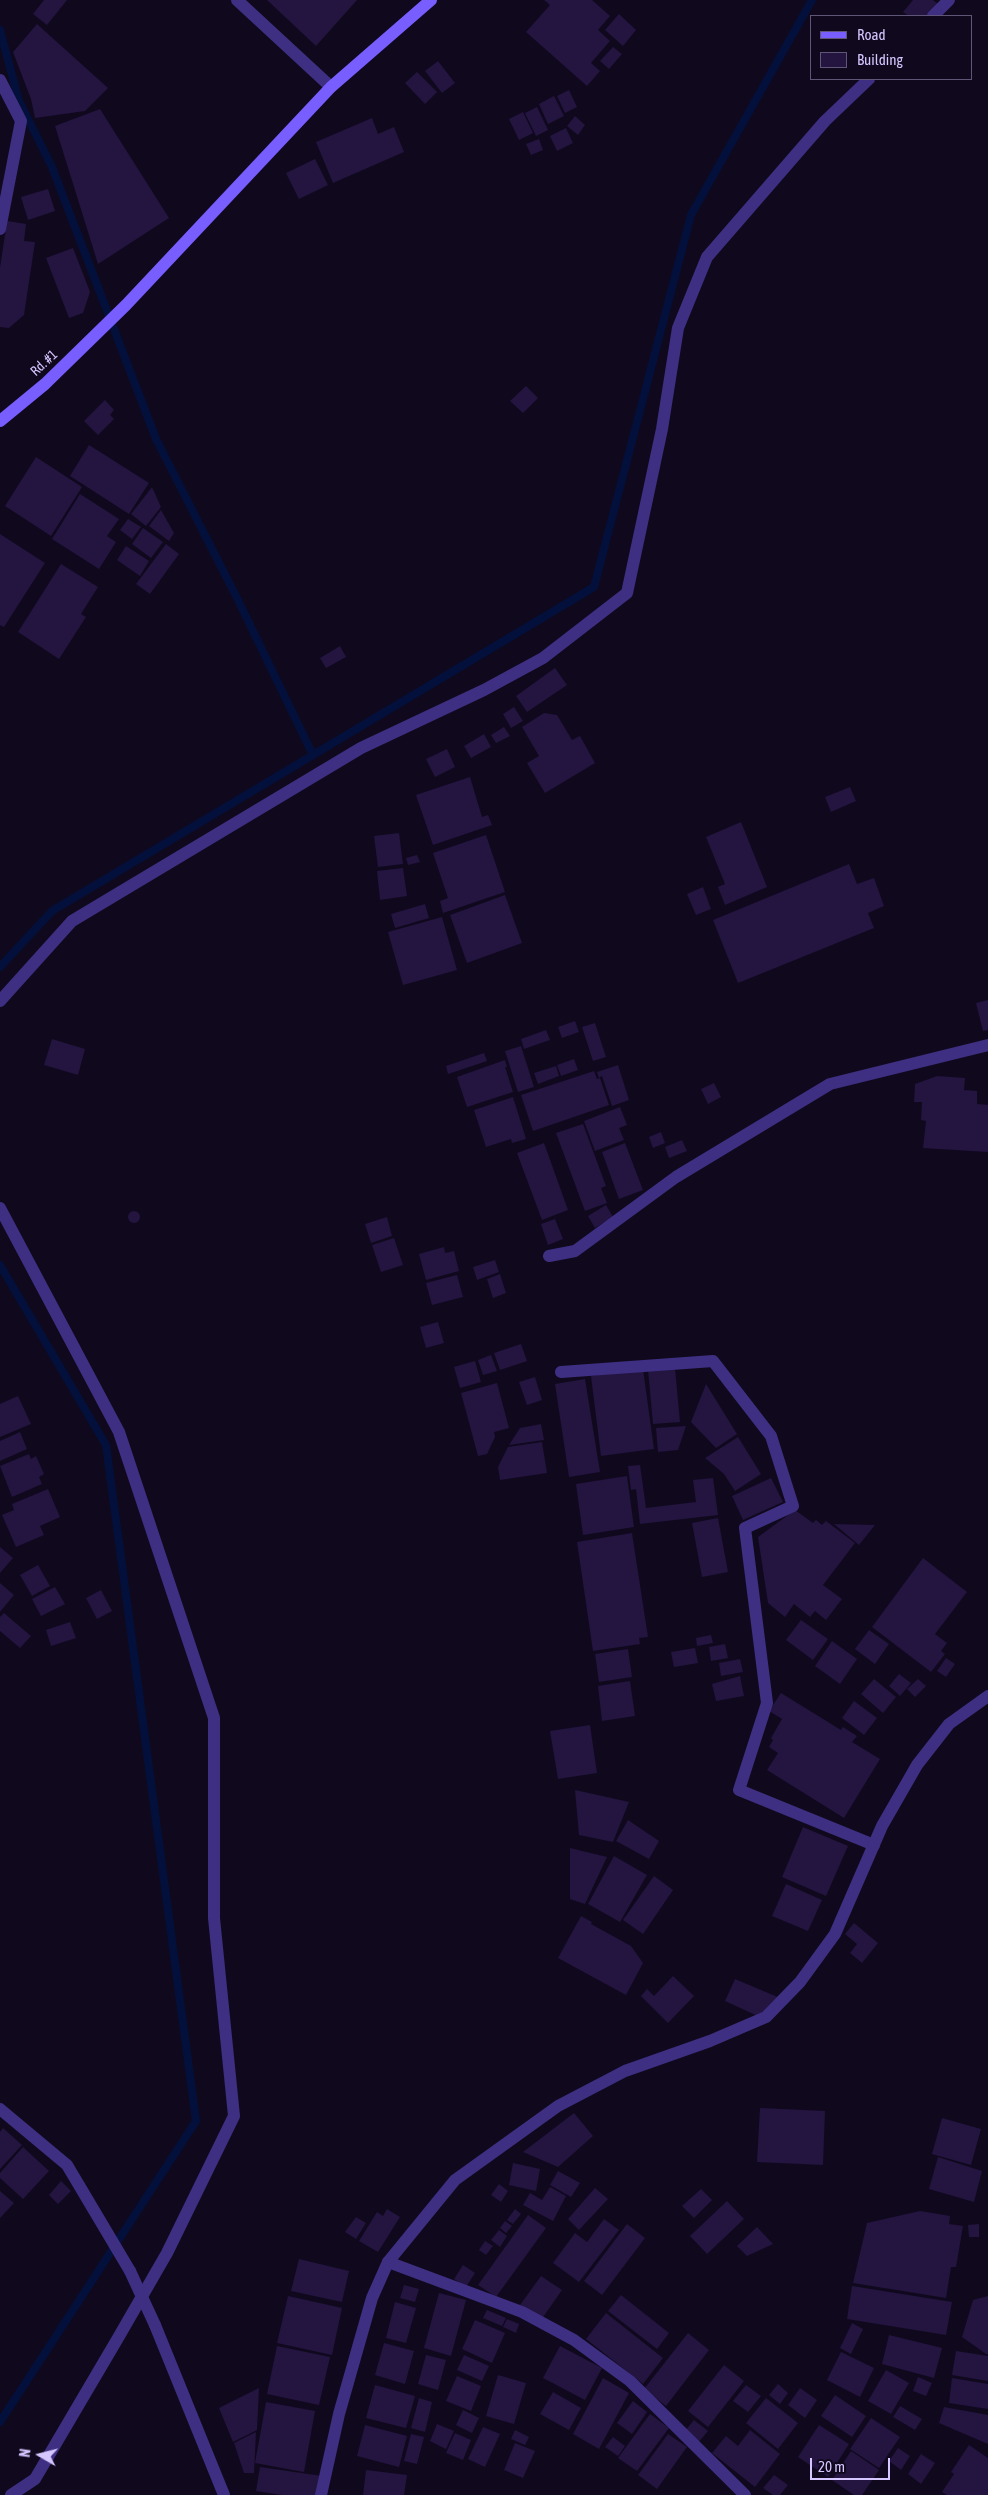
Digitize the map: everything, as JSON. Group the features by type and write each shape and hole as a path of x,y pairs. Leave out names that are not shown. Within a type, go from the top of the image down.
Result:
{"main road":[{"name":"Rd. #1","path":"0,420 45,384 126,304 331,86 431,0"}],"street":[{"path":"237,0 331,86"},
{"path":"935,15 949,0"},
{"path":"0,80 21,122 0,228"},
{"path":"0,1001 72,921 361,748 484,690 543,658 627,593 662,429 678,328 707,257 825,121 868,80"},
{"path":"548,1256 575,1251 676,1178 830,1084 988,1044"},
{"path":"0,1208 119,1432 214,1718 214,1918 234,2116 167,2254 65,2429 35,2479 10,2495"},
{"path":"561,1372 713,1361 771,1436 793,1506 745,1528 767,1703 739,1790 874,1845"},
{"path":"321,2495 339,2414 372,2298 388,2262 455,2180 558,2106 626,2071 710,2041 766,2017 800,1982 836,1934 874,1845 917,1765 949,1724 988,1696"},
{"path":"0,2110 67,2165 127,2267 155,2325 224,2495"},
{"path":"388,2262 522,2312 574,2340 630,2381 745,2495"}],"building":[{"path":"44,0 67,0 47,25 33,14"},
{"path":"267,0 357,0 316,46"},
{"path":"544,0 592,0 610,16 598,30 610,41 591,63 600,71 587,86 526,32 550,5"},
{"path":"913,0 933,0 938,4 930,15 908,15 903,12"},
{"path":"619,14 636,30 623,46 605,30"},
{"path":"37,24 108,88 85,111 35,118 31,99 13,52"},
{"path":"613,47 622,54 609,69 600,61"},
{"path":"438,61 455,83 442,93 425,71"},
{"path":"417,72 437,92 425,104 405,83"},
{"path":"569,90 577,107 565,113 557,96"},
{"path":"554,96 564,116 548,124 539,104"},
{"path":"537,107 548,130 536,136 525,113"},
{"path":"100,109 169,218 98,264 55,126"},
{"path":"523,112 533,133 519,140 509,119"},
{"path":"575,116 585,125 578,135 567,126"},
{"path":"372,118 378,134 394,127 404,152 333,183 316,142"},
{"path":"566,128 573,143 557,151 550,136"},
{"path":"539,139 543,150 531,155 526,144"},
{"path":"315,159 328,185 299,199 286,173"},
{"path":"48,189 55,211 28,220 21,197"},
{"path":"7,221 26,224 24,241 35,242 24,315 9,328 0,327 0,268"},
{"path":"73,248 90,292 83,313 69,318 46,258"},
{"path":"526,386 538,398 523,413 510,401"},
{"path":"105,400 114,410 110,415 114,419 98,435 84,421"},
{"path":"89,445 149,483 129,514 70,476"},
{"path":"36,457 82,487 51,536 5,506"},
{"path":"152,487 161,507 146,526 131,514"},
{"path":"80,494 119,519 107,536 116,542 99,569 52,539"},
{"path":"161,510 174,533 169,541 149,526"},
{"path":"128,519 141,527 132,539 120,530"},
{"path":"143,528 163,542 151,558 132,544"},
{"path":"0,534 45,563 4,627 0,625"},
{"path":"166,544 179,554 150,594 136,584"},
{"path":"126,546 149,561 140,576 117,560"},
{"path":"61,564 98,587 81,614 86,617 59,659 18,632"},
{"path":"340,646 346,657 326,668 320,658"},
{"path":"555,668 567,685 527,712 516,696"},
{"path":"514,707 523,721 511,728 503,714"},
{"path":"544,713 557,715 572,740 580,736 595,763 545,793 527,763 539,756 522,727"},
{"path":"504,727 510,736 496,743 491,735"},
{"path":"484,734 491,747 471,758 464,746"},
{"path":"447,749 455,767 435,777 426,759"},
{"path":"470,777 482,817 488,815 492,825 433,845 416,795"},
{"path":"850,787 856,801 831,812 825,797"},
{"path":"741,822 767,887 725,905 718,887 725,884 706,837"},
{"path":"399,833 403,864 378,867 374,836"},
{"path":"486,835 505,892 443,913 440,901 448,898 433,853"},
{"path":"417,855 420,862 408,865 406,858"},
{"path":"849,864 857,884 874,878 884,906 868,913 874,928 738,983 713,920"},
{"path":"403,868 407,896 380,900 377,871"},
{"path":"703,887 711,909 696,915 687,894"},
{"path":"505,895 522,943 467,963 450,915"},
{"path":"425,904 429,918 395,928 391,914"},
{"path":"442,917 457,970 403,985 388,932"},
{"path":"988,1000 988,1030 983,1031 976,1003"},
{"path":"575,1021 579,1032 562,1038 558,1027"},
{"path":"595,1023 606,1057 593,1061 582,1027"},
{"path":"546,1030 550,1040 524,1049 521,1039"},
{"path":"52,1039 85,1049 78,1075 44,1065"},
{"path":"521,1046 534,1087 518,1092 505,1051"},
{"path":"484,1053 487,1061 448,1074 446,1066"},
{"path":"574,1059 578,1070 561,1076 557,1065"},
{"path":"505,1060 507,1067 505,1067 513,1092 467,1107 457,1077"},
{"path":"618,1065 629,1100 612,1106 602,1076 599,1078 597,1072"},
{"path":"556,1066 559,1076 538,1084 534,1073"},
{"path":"594,1071 597,1079 600,1078 609,1105 533,1131 521,1095"},
{"path":"937,1076 965,1078 964,1090 977,1091 977,1104 988,1105 988,1152 923,1148 926,1121 921,1120 922,1102 914,1102 915,1084"},
{"path":"714,1083 721,1097 708,1104 701,1089"},
{"path":"513,1097 526,1139 512,1143 511,1139 486,1147 474,1110"},
{"path":"620,1107 627,1125 619,1128 624,1140 595,1151 584,1121"},
{"path":"583,1124 606,1186 601,1188 607,1203 585,1211 556,1133"},
{"path":"661,1132 665,1143 653,1148 649,1137"},
{"path":"682,1140 687,1151 669,1158 665,1147"},
{"path":"544,1143 568,1210 542,1220 517,1153"},
{"path":"625,1143 643,1190 619,1199 602,1152"},
{"path":"606,1205 613,1217 595,1228 588,1216"},
{"path":"136,1211 139,1212 139,1222 132,1223 129,1222 128,1215 129,1212"},
{"path":"387,1217 392,1236 371,1243 365,1224"},
{"path":"555,1219 563,1239 548,1245 541,1224"},
{"path":"394,1238 403,1265 381,1272 372,1245"},
{"path":"444,1247 445,1253 454,1251 459,1271 426,1280 419,1254"},
{"path":"495,1260 499,1272 477,1280 473,1267"},
{"path":"500,1274 506,1293 493,1298 487,1279"},
{"path":"457,1275 463,1297 432,1305 426,1283"},
{"path":"438,1322 444,1343 426,1348 420,1327"},
{"path":"521,1344 527,1361 500,1370 494,1353"},
{"path":"491,1355 497,1371 483,1375 478,1360"},
{"path":"475,1361 481,1382 460,1388 454,1367"},
{"path":"675,1368 680,1422 653,1424 648,1370"},
{"path":"643,1369 654,1449 601,1456 591,1376"},
{"path":"535,1377 542,1400 527,1405 519,1382"},
{"path":"585,1379 600,1472 569,1477 555,1384"},
{"path":"497,1383 509,1428 494,1432 495,1437 487,1454 478,1456 461,1393"},
{"path":"706,1384 737,1434 716,1448 691,1422"},
{"path":"18,1396 31,1424 0,1437 0,1404"},
{"path":"541,1424 544,1440 509,1445 520,1428"},
{"path":"686,1426 678,1450 658,1452 656,1428"},
{"path":"20,1432 27,1449 0,1461 0,1441"},
{"path":"738,1437 761,1474 735,1491 724,1474 705,1458"},
{"path":"542,1442 547,1473 500,1480 498,1467 508,1447"},
{"path":"29,1454 31,1459 36,1456 44,1474 39,1477 42,1484 12,1497 0,1466"},
{"path":"640,1465 646,1508 696,1502 693,1480 713,1478 718,1515 640,1524 636,1489 631,1490 628,1466"},
{"path":"627,1476 634,1527 583,1535 576,1484"},
{"path":"771,1478 783,1502 743,1520 732,1496"},
{"path":"48,1489 60,1517 40,1526 44,1535 16,1547 2,1515 14,1510 12,1504"},
{"path":"795,1510 813,1523 816,1520 822,1525 826,1521 855,1543 823,1585 842,1599 826,1620 815,1611 810,1617 794,1604 785,1617 768,1603 758,1537"},
{"path":"718,1518 728,1572 702,1577 692,1523"},
{"path":"834,1524 875,1525 859,1545"},
{"path":"632,1533 648,1637 639,1638 640,1644 593,1651 577,1542"},
{"path":"0,1547 13,1558 0,1573"},
{"path":"923,1558 967,1592 935,1634 947,1643 941,1651 945,1654 931,1672 872,1627"},
{"path":"38,1565 50,1586 32,1596 20,1575"},
{"path":"0,1583 14,1595 0,1612"},
{"path":"55,1587 65,1604 41,1616 32,1599"},
{"path":"101,1590 112,1611 97,1619 86,1598"},
{"path":"4,1613 31,1636 20,1648 0,1631 0,1617"},
{"path":"801,1620 828,1639 813,1660 786,1640"},
{"path":"70,1622 76,1638 51,1646 46,1630"},
{"path":"869,1630 889,1644 875,1664 855,1649"},
{"path":"711,1635 713,1643 697,1646 696,1638"},
{"path":"832,1641 857,1659 840,1684 815,1666"},
{"path":"725,1644 728,1658 711,1661 709,1647"},
{"path":"695,1648 698,1663 674,1667 671,1652"},
{"path":"628,1649 632,1677 599,1682 595,1654"},
{"path":"946,1658 955,1664 946,1677 937,1671"},
{"path":"740,1659 743,1672 721,1676 719,1663"},
{"path":"899,1674 911,1683 900,1696 889,1686"},
{"path":"740,1676 744,1696 716,1701 712,1684"},
{"path":"874,1679 896,1697 883,1713 861,1694"},
{"path":"918,1679 926,1686 915,1697 907,1689"},
{"path":"630,1681 635,1716 602,1721 598,1686"},
{"path":"781,1693 841,1730 843,1727 857,1736 852,1742 880,1759 844,1818 767,1770 778,1753 769,1747 773,1740 771,1738 782,1719 769,1711"},
{"path":"854,1701 877,1718 864,1735 842,1718"},
{"path":"590,1725 597,1773 558,1779 550,1731"},
{"path":"575,1790 629,1802 613,1842 579,1835"},
{"path":"628,1820 659,1841 649,1859 616,1841"},
{"path":"803,1827 848,1846 826,1896 782,1877"},
{"path":"570,1848 607,1857 585,1904 570,1899"},
{"path":"614,1856 647,1875 620,1922 588,1904"},
{"path":"654,1876 673,1890 643,1934 623,1920"},
{"path":"786,1884 822,1900 808,1931 772,1916"},
{"path":"581,1916 592,1922 591,1924 631,1946 643,1963 626,1995 558,1958"},
{"path":"854,1923 878,1943 862,1963 850,1953 857,1944 845,1934"},
{"path":"673,1976 694,1996 668,2023 641,1996 647,1989 654,1996"},
{"path":"735,1979 780,1998 760,2017 725,2001"},
{"path":"760,2108 825,2111 823,2165 757,2162"},
{"path":"574,2113 593,2136 558,2167 523,2152"},
{"path":"942,2118 981,2129 971,2165 932,2154"},
{"path":"3,2128 22,2145 0,2169 0,2132"},
{"path":"23,2147 49,2171 23,2199 0,2178 0,2173"},
{"path":"938,2157 982,2171 974,2202 929,2189"},
{"path":"513,2163 540,2169 536,2191 509,2185"},
{"path":"558,2171 580,2183 571,2197 550,2185"},
{"path":"61,2181 71,2191 58,2204 49,2195"},
{"path":"499,2184 508,2191 501,2202 491,2195"},
{"path":"550,2187 566,2196 553,2221 523,2205 530,2193 542,2200"},
{"path":"595,2188 608,2199 579,2230 568,2219"},
{"path":"701,2189 712,2200 694,2218 682,2206"},
{"path":"0,2191 14,2203 0,2218"},
{"path":"727,2201 744,2219 707,2254 690,2236"},
{"path":"387,2209 400,2217 378,2252 359,2241 377,2212 383,2216"},
{"path":"515,2209 521,2214 513,2224 507,2220"},
{"path":"920,2211 950,2216 949,2224 963,2226 956,2267 951,2267 946,2298 853,2283 867,2223"},
{"path":"528,2215 546,2228 496,2297 478,2285"},
{"path":"356,2217 366,2223 356,2239 345,2232"},
{"path":"604,2219 619,2230 579,2282 553,2263 575,2233 587,2242"},
{"path":"505,2221 512,2226 506,2233 500,2228"},
{"path":"627,2224 645,2238 602,2295 584,2281"},
{"path":"979,2224 979,2237 969,2237 968,2225"},
{"path":"757,2227 773,2244 747,2256 737,2246"},
{"path":"499,2230 507,2236 500,2247 491,2240"},
{"path":"485,2241 493,2246 486,2255 479,2250"},
{"path":"299,2259 349,2271 342,2302 291,2291"},
{"path":"463,2265 475,2273 466,2287 454,2279"},
{"path":"541,2276 562,2290 541,2320 520,2305"},
{"path":"404,2285 419,2289 415,2302 400,2298"},
{"path":"852,2286 952,2302 946,2335 847,2319"},
{"path":"439,2293 466,2300 451,2356 424,2348"},
{"path":"621,2295 669,2333 657,2349 608,2311"},
{"path":"288,2296 342,2308 332,2355 277,2343"},
{"path":"988,2296 988,2354 986,2354 962,2337 973,2300"},
{"path":"395,2302 416,2308 406,2343 386,2338"},
{"path":"487,2310 506,2318 502,2326 483,2318"},
{"path":"606,2313 663,2358 643,2384 586,2339"},
{"path":"507,2319 519,2324 516,2333 503,2327"},
{"path":"475,2320 505,2333 492,2363 462,2349"},
{"path":"852,2323 863,2329 851,2354 840,2348"},
{"path":"688,2333 709,2350 666,2406 644,2389"},
{"path":"889,2335 942,2348 934,2378 882,2364"},
{"path":"384,2343 414,2351 405,2384 375,2375"},
{"path":"277,2346 330,2357 319,2405 267,2394"},
{"path":"560,2346 602,2368 585,2400 543,2378"},
{"path":"956,2351 988,2356 988,2381 952,2375"},
{"path":"841,2352 874,2368 860,2397 827,2380"},
{"path":"426,2355 446,2360 438,2390 418,2384"},
{"path":"464,2355 489,2366 482,2381 457,2370"},
{"path":"724,2365 744,2381 708,2427 688,2411"},
{"path":"886,2370 909,2383 891,2414 868,2401"},
{"path":"498,2375 526,2383 514,2424 486,2416"},
{"path":"457,2376 481,2386 471,2411 446,2401"},
{"path":"918,2377 932,2383 926,2396 913,2391"},
{"path":"603,2378 629,2393 599,2449 573,2434"},
{"path":"952,2378 988,2384 988,2409 949,2403"},
{"path":"778,2384 788,2393 780,2404 769,2395"},
{"path":"375,2385 415,2396 406,2428 366,2418"},
{"path":"746,2385 761,2396 748,2412 733,2401"},
{"path":"259,2388 257,2430 233,2442 219,2408"},
{"path":"800,2388 817,2400 805,2418 788,2405"},
{"path":"553,2392 581,2408 569,2430 540,2414"},
{"path":"835,2395 866,2416 852,2437 821,2416"},
{"path":"419,2398 432,2402 425,2432 411,2428"},
{"path":"766,2398 798,2423 778,2449 746,2423"},
{"path":"633,2401 647,2412 632,2434 617,2423"},
{"path":"266,2402 315,2411 304,2472 255,2463"},
{"path":"900,2406 922,2419 915,2430 893,2417"},
{"path":"944,2407 988,2415 988,2444 939,2423"},
{"path":"463,2410 479,2418 472,2433 456,2425"},
{"path":"650,2414 669,2428 637,2471 618,2458"},
{"path":"871,2418 900,2437 879,2468 850,2449"},
{"path":"694,2420 708,2431 698,2443 684,2432"},
{"path":"437,2424 454,2431 446,2449 430,2441"},
{"path":"365,2425 407,2436 399,2467 357,2456"},
{"path":"819,2425 849,2444 828,2477 798,2457"},
{"path":"483,2427 500,2434 485,2467 468,2459"},
{"path":"515,2430 529,2437 525,2445 511,2439"},
{"path":"750,2430 780,2454 755,2487 712,2453 726,2436 738,2446"},
{"path":"256,2432 254,2473 244,2473 234,2443"},
{"path":"455,2433 471,2440 463,2460 446,2453"},
{"path":"411,2434 424,2437 417,2464 404,2461"},
{"path":"668,2434 687,2447 657,2489 638,2475"},
{"path":"613,2437 625,2446 618,2456 605,2447"},
{"path":"515,2443 535,2451 523,2478 504,2470"},
{"path":"969,2445 988,2458 988,2495 947,2495 942,2492 954,2474 951,2472"},
{"path":"898,2448 910,2456 901,2470 889,2461"},
{"path":"851,2451 879,2470 862,2495 854,2495 832,2480"},
{"path":"921,2454 935,2463 921,2484 908,2474"},
{"path":"260,2467 322,2476 319,2495 282,2495 256,2491"},
{"path":"366,2470 407,2475 404,2495 363,2495"},
{"path":"774,2475 788,2485 780,2495 773,2495 763,2488"}],"waterway":[{"path":"0,967 52,911 594,587 691,215 812,0"},
{"path":"0,30 19,101 52,167 156,439 237,598 313,755"},
{"path":"0,1265 106,1445 196,2121 0,2422"}]}
